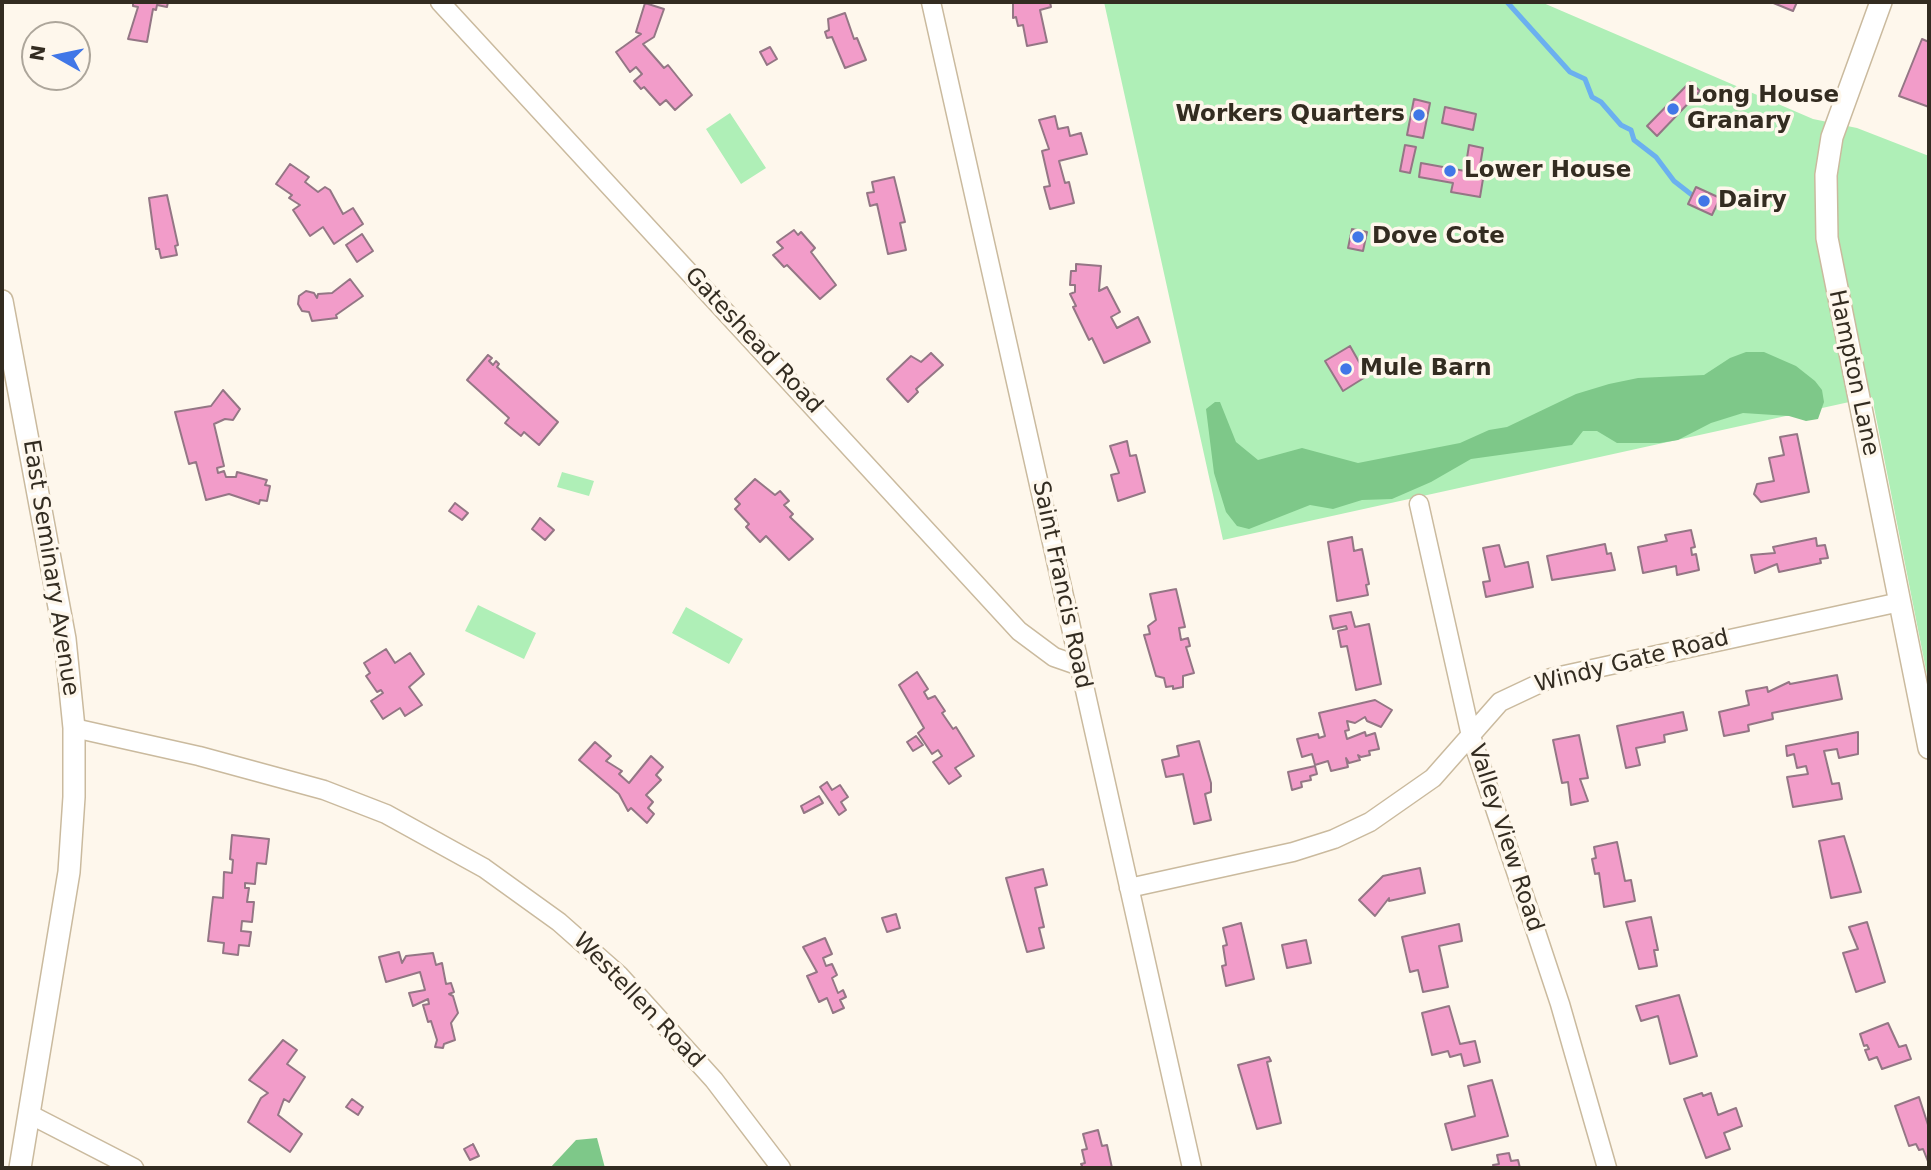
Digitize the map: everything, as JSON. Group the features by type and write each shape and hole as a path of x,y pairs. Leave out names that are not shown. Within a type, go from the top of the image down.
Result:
{"street":[{"name":"Gateshead Road","path":"440,2 1019,631 1054,657 1077,665"},
{"name":"Saint Francis Road","path":"931,2 1077,665 1192,1168"},
{"name":"Hampton Lane","path":"1881,2 1838,115 1828,156 1825,195 1827,238 1837,300 1929,748"},
{"name":"East Seminary Avenue","path":"2,301 59,603 74,728 74,797 69,872 20,1168"},
{"name":"Valley View Road","path":"1419,504 1471,736 1560,1003 1607,1168"},
{"name":"Windy Gate Road","path":"1129,888 1293,852 1334,839 1403,802 1433,778 1500,702 1551,678 1900,602"},
{"name":"Westellen Road","path":"74,728 200,756 324,790 386,814 484,868 559,922 619,975 713,1080 781,1168"},
{"path":"30,1114 134,1168"}],"green space":[{"path":"1104,2 1541,2 1813,119 1857,128 1929,156 1929,685 1872,397 1223,540"},
{"path":"730,113 766,168 741,184 706,129"},
{"path":"1746,352 1764,352 1796,366 1815,381 1822,390 1824,402 1818,419 1806,421 1789,416 1743,413 1711,423 1678,440 1660,443 1617,443 1597,431 1583,431 1572,445 1471,459 1431,482 1392,499 1362,500 1333,509 1310,505 1249,529 1237,526 1226,512 1214,473 1206,409 1215,402 1220,402 1236,442 1258,460 1302,448 1358,463 1460,443 1489,430 1507,427 1576,394 1609,384 1638,378 1704,375 1730,358"},
{"path":"562,472 594,481 589,496 557,487"},
{"path":"478,605 536,633 524,659 465,631"},
{"path":"686,607 743,639 729,664 672,633"},
{"path":"597,1138 605,1168 550,1168 576,1140"}],"building":[{"path":"133,2 168,2 167,7 157,5 156,10 153,9 147,42 128,39 138,7 133,6"},
{"path":"1013,2 1050,2 1051,7 1040,10 1047,42 1027,46 1023,25 1018,26 1016,17 1013,18"},
{"path":"1771,2 1797,2 1793,11"},
{"path":"645,3 664,9 654,37 643,44 664,68 668,65 692,95 675,110 666,100 660,105 644,87 641,89 634,81 642,74 636,67 630,72 616,52 641,34 636,32"},
{"path":"845,13 854,39 857,38 866,60 845,68 832,37 827,38 825,32 829,30 828,19"},
{"path":"1922,39 1929,42 1929,107 1899,96"},
{"path":"770,47 777,59 767,65 760,52"},
{"name":"Long House Granary","path":"1690,82 1700,91 1657,136 1647,126"},
{"name":"Workers Quarters","path":"1414,99 1430,103 1423,138 1407,135"},
{"name":"Workers Quarters","path":"1445,107 1476,114 1473,130 1442,123"},
{"path":"1055,116 1058,129 1068,127 1070,136 1081,133 1087,154 1059,161 1065,183 1069,182 1074,203 1050,209 1044,187 1050,186 1042,151 1049,149 1039,120"},
{"name":"Workers Quarters","path":"1405,145 1416,147 1410,173 1400,171"},
{"name":"Lower House","path":"1469,145 1483,148 1479,172 1484,173 1480,197 1451,192 1453,183 1419,177 1421,163 1465,171"},
{"path":"290,164 309,177 305,182 318,192 325,187 330,190 343,214 353,208 363,224 334,244 323,227 310,236 293,210 300,205 289,198 292,195 276,184"},
{"path":"894,177 905,222 900,223 906,250 888,254 877,204 870,206 867,193 874,192 872,182"},
{"name":"Dairy","path":"1696,187 1720,198 1712,215 1688,204"},
{"path":"167,195 178,245 175,246 177,255 161,258 159,249 156,249 149,198"},
{"name":"Dove Cote","path":"1352,229 1367,232 1363,251 1348,248"},
{"path":"794,230 798,235 801,232 815,248 811,252 836,285 820,299 787,265 784,267 773,255 783,248 777,242"},
{"path":"362,234 373,251 357,262 346,245"},
{"path":"1076,264 1101,266 1099,291 1107,287 1120,312 1111,317 1117,328 1138,317 1150,342 1104,363 1073,307 1076,306 1070,294 1075,292 1075,285 1070,285 1071,271 1076,271"},
{"path":"350,279 363,296 336,315 337,318 312,321 309,312 302,311 298,304 299,296 306,291 314,293 317,298 318,294 332,293"},
{"name":"Mule Barn","path":"1350,346 1367,376 1343,391 1325,361"},
{"path":"931,353 943,365 916,389 918,392 908,402 887,379 911,356 921,362"},
{"path":"488,355 492,358 489,361 493,365 496,361 499,364 497,367 558,422 539,445 524,432 521,436 505,423 509,418 467,380"},
{"path":"223,390 240,409 233,420 225,419 214,424 224,466 217,468 218,473 224,471 226,477 236,477 237,472 267,480 265,485 270,486 267,501 260,500 259,504 229,494 206,500 196,462 189,464 175,412 211,406"},
{"path":"1797,434 1809,492 1761,502 1754,494 1757,484 1774,481 1769,458 1784,455 1780,437"},
{"path":"1127,441 1130,456 1136,455 1145,492 1118,501 1111,475 1119,473 1110,446"},
{"path":"755,479 775,495 780,491 789,501 784,505 793,514 790,517 813,539 789,560 766,536 760,542 746,527 749,524 735,509 740,504 735,499"},
{"path":"455,503 468,513 462,520 449,511"},
{"path":"540,518 554,530 545,540 532,529"},
{"path":"1691,530 1695,547 1691,548 1692,555 1696,554 1699,570 1677,575 1676,566 1643,573 1638,547 1667,541 1665,535"},
{"path":"1352,537 1354,551 1362,549 1369,584 1366,585 1368,595 1337,601 1328,542"},
{"path":"1816,538 1817,546 1825,545 1828,558 1820,559 1821,563 1779,572 1777,564 1755,573 1751,555 1775,553 1773,547"},
{"path":"1605,544 1607,554 1611,553 1615,570 1552,580 1547,556"},
{"path":"1499,545 1505,567 1528,562 1533,587 1486,597 1483,582 1490,581 1483,548"},
{"path":"1176,589 1185,627 1179,628 1181,640 1188,638 1190,646 1186,647 1194,673 1183,676 1183,687 1173,689 1173,686 1166,687 1164,678 1156,676 1144,635 1150,634 1148,626 1156,620 1150,594"},
{"path":"1351,612 1355,627 1369,624 1381,684 1356,690 1347,646 1341,647 1338,631 1347,629 1346,626 1333,629 1330,616"},
{"path":"386,649 395,663 410,653 424,674 409,687 422,705 405,716 400,708 383,719 371,701 383,693 381,690 377,692 366,676 370,673 364,663"},
{"path":"917,672 928,689 924,692 928,699 935,696 945,711 942,713 953,729 956,727 974,756 955,768 961,776 949,784 933,762 942,756 938,750 932,754 918,733 924,728 899,685"},
{"path":"1837,675 1842,699 1772,713 1773,719 1748,725 1749,731 1724,736 1719,712 1749,705 1746,691 1767,687 1768,692 1789,682 1790,684"},
{"path":"1375,700 1392,710 1381,727 1367,721 1365,717 1355,723 1347,721 1349,730 1345,731 1347,739 1365,732 1366,736 1375,733 1379,749 1369,751 1370,755 1358,755 1360,760 1349,763 1346,758 1348,767 1331,771 1328,761 1315,765 1312,754 1302,757 1297,739 1318,734 1319,738 1325,736 1319,713"},
{"path":"1683,712 1687,730 1664,735 1665,742 1636,748 1640,765 1626,768 1617,726"},
{"path":"1858,732 1858,754 1839,758 1837,749 1824,751 1832,784 1839,783 1842,799 1793,807 1787,777 1808,774 1806,766 1797,768 1794,754 1787,756 1786,746"},
{"path":"1579,735 1588,778 1580,779 1588,801 1571,805 1568,782 1562,783 1553,740"},
{"path":"916,736 923,745 913,751 907,742"},
{"path":"1199,741 1211,783 1211,792 1205,794 1211,820 1194,824 1183,774 1166,777 1162,760 1179,756 1177,746"},
{"path":"595,742 611,756 606,761 622,771 619,774 629,783 651,756 663,767 656,775 661,780 646,795 653,802 648,808 654,814 647,823 631,808 628,811 619,794 579,760"},
{"path":"1315,766 1317,774 1310,776 1311,780 1301,782 1302,787 1292,790 1288,772"},
{"path":"827,782 832,790 840,785 848,797 841,802 846,810 839,815 820,787"},
{"path":"819,796 823,803 804,813 801,806"},
{"path":"232,835 269,839 266,864 257,863 255,884 245,883 245,888 249,888 247,902 254,902 252,922 242,921 241,931 251,932 249,946 239,945 238,955 223,953 224,943 208,941 213,897 223,898 224,872 232,873"},
{"path":"1844,836 1861,892 1831,898 1819,841"},
{"path":"1617,842 1625,881 1631,880 1635,901 1604,907 1599,873 1595,874 1592,859 1596,858 1594,847"},
{"path":"1420,868 1425,893 1389,901 1389,898 1375,916 1359,900 1383,876"},
{"path":"1043,869 1047,885 1035,888 1044,927 1039,928 1044,948 1027,952 1006,878"},
{"path":"896,914 900,928 887,932 882,918"},
{"path":"1651,917 1658,950 1654,950 1657,966 1639,969 1626,922"},
{"path":"1867,922 1885,982 1856,992 1843,953 1858,949 1849,927"},
{"path":"1241,923 1254,979 1226,986 1222,966 1226,965 1223,946 1227,945 1223,928"},
{"path":"1459,924 1462,941 1439,946 1448,987 1423,992 1418,970 1410,972 1402,937"},
{"path":"825,938 832,954 823,958 826,966 832,964 837,975 832,978 838,993 843,990 846,997 840,1000 844,1008 833,1013 827,998 819,1002 807,976 817,972 803,947"},
{"path":"1306,940 1311,963 1287,968 1282,945"},
{"path":"399,952 402,963 406,956 433,953 436,965 442,963 446,984 451,983 454,992 449,994 453,996 458,1013 451,1023 455,1040 444,1044 443,1048 435,1047 437,1040 423,1005 429,1004 428,999 413,1006 409,993 425,990 420,972 386,982 379,957"},
{"path":"1679,995 1697,1056 1670,1064 1658,1016 1641,1021 1636,1006"},
{"path":"1449,1006 1460,1044 1475,1041 1480,1062 1464,1066 1461,1054 1450,1057 1448,1051 1432,1055 1422,1013"},
{"path":"1888,1023 1899,1047 1906,1045 1911,1059 1882,1069 1877,1057 1869,1060 1865,1050 1869,1049 1867,1045 1864,1046 1860,1034"},
{"path":"283,1040 297,1050 287,1064 305,1077 289,1102 284,1099 278,1115 302,1134 290,1152 248,1122 261,1098 268,1093 249,1080"},
{"path":"1269,1057 1271,1061 1267,1062 1281,1123 1257,1129 1238,1065"},
{"path":"1492,1080 1508,1136 1452,1150 1445,1124 1475,1116 1468,1086"},
{"path":"1702,1093 1703,1096 1711,1093 1718,1115 1736,1108 1742,1126 1724,1133 1730,1149 1706,1158 1684,1099"},
{"path":"1919,1097 1929,1128 1929,1164 1923,1149 1919,1150 1916,1144 1909,1146 1895,1106"},
{"path":"352,1099 363,1107 358,1115 346,1107"},
{"path":"1098,1130 1102,1146 1107,1145 1112,1168 1083,1168 1081,1164 1085,1163 1082,1150 1087,1149 1083,1134"},
{"path":"473,1144 479,1156 470,1160 464,1149"},
{"path":"1509,1153 1511,1161 1518,1160 1520,1168 1494,1168 1493,1165 1499,1164 1497,1155"}],"waterway":[{"path":"1507,2 1570,72 1585,79 1592,97 1601,102 1621,125 1631,130 1634,140 1656,157 1674,181 1692,195"}],"place":[{"name":"Long House Granary","path":"1673,109"},
{"name":"Workers Quarters","path":"1419,115"},
{"name":"Lower House","path":"1450,171"},
{"name":"Dairy","path":"1704,201"},
{"name":"Dove Cote","path":"1358,237"},
{"name":"Mule Barn","path":"1346,369"}]}
